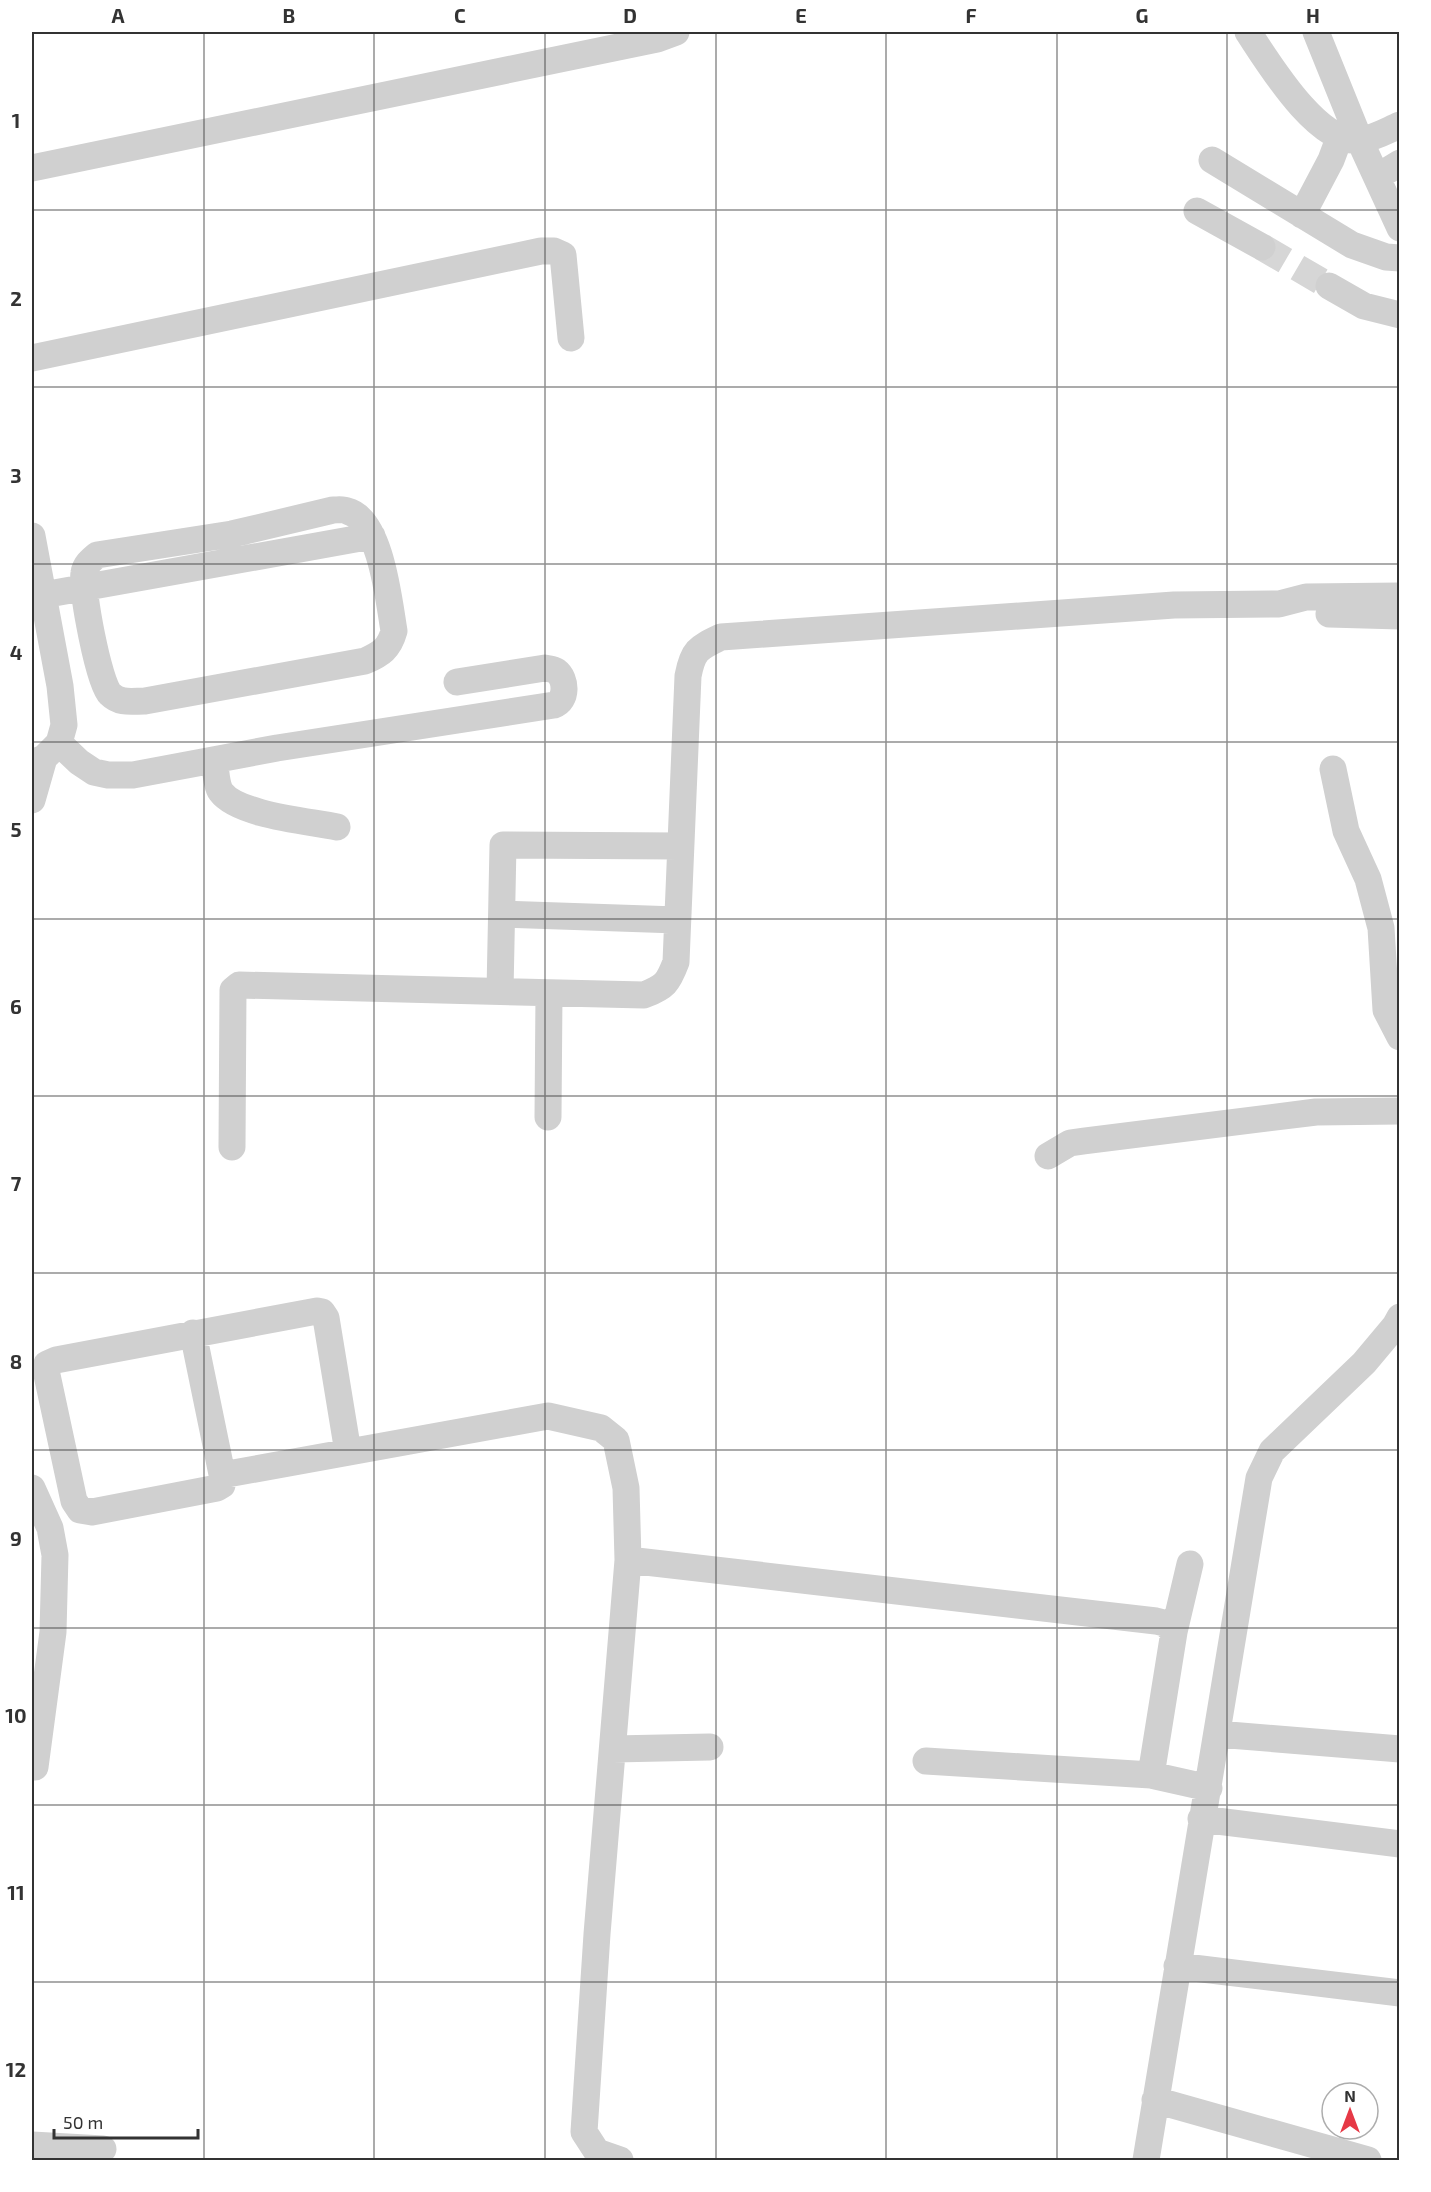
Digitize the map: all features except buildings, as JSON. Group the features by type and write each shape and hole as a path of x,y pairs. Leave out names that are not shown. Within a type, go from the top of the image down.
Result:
{"street":[{"path":"32,168 657,39 676,32"},
{"path":"1248,32 1288,92 1324,128 1350,138 1399,126"},
{"path":"1316,32 1350,138 1377,177 1400,228"},
{"path":"1302,215 1332,160 1350,138"},
{"path":"1212,160 1352,245 1386,257 1400,258"},
{"path":"1377,177 1400,164"},
{"path":"1197,211 1262,247"},
{"path":"32,358 541,251 554,251 562,255 571,338"},
{"path":"1329,286 1364,306 1400,315"},
{"path":"32,536 63,707 64,725 45,755 32,800"},
{"path":"43,595 372,536 379,552 394,631 390,644 382,654 365,661 145,701 122,702 109,694 102,680 83,589"},
{"path":"232,1147 233,990 239,985 644,995 660,989 669,980 676,962 684,732 691,661 695,651 721,637 1174,604 1279,604 1306,597 1400,596"},
{"path":"1279,604 1306,614 1400,616"},
{"path":"45,755 87,767 94,772 108,776 133,775 278,748 560,704 564,699 560,677 555,671 545,668 457,682"},
{"path":"214,760 220,790 232,802 249,810 337,827"},
{"path":"1333,769 1346,831 1368,879 1380,928 1386,1010 1400,1037"},
{"path":"500,991 503,845 680,846"},
{"path":"502,914 677,920"},
{"path":"548,1117 549,993"},
{"path":"1048,1156 1070,1143 1083,1141 1316,1112 1400,1111"},
{"path":"193,1333 222,1475 222,1485 218,1488 92,1512 80,1510 74,1501 47,1375 47,1364 56,1360 193,1333 322,1311 326,1318 348,1452"},
{"path":"1146,2160 1259,1478 1272,1451 1395,1333"},
{"path":"222,1475 548,1416 601,1428 616,1440 626,1488 628,1560 595,1957 584,2132 597,2152 620,2160"},
{"path":"32,1488 50,1528 55,1555 52,1632 35,1767"},
{"path":"628,1560 1156,1621 1164,1623 1174,1632"},
{"path":"1151,1775 1174,1632 1190,1564"},
{"path":"1218,1734 1400,1749"},
{"path":"613,1749 710,1747"},
{"path":"926,1761 1151,1775 1209,1788"},
{"path":"1201,1820 1400,1844"},
{"path":"1177,1966 1400,1993"},
{"path":"1155,2100 1368,2160"},
{"path":"32,2145 104,2149"}],"tunnel":[{"path":"1262,247 1329,286"}]}
